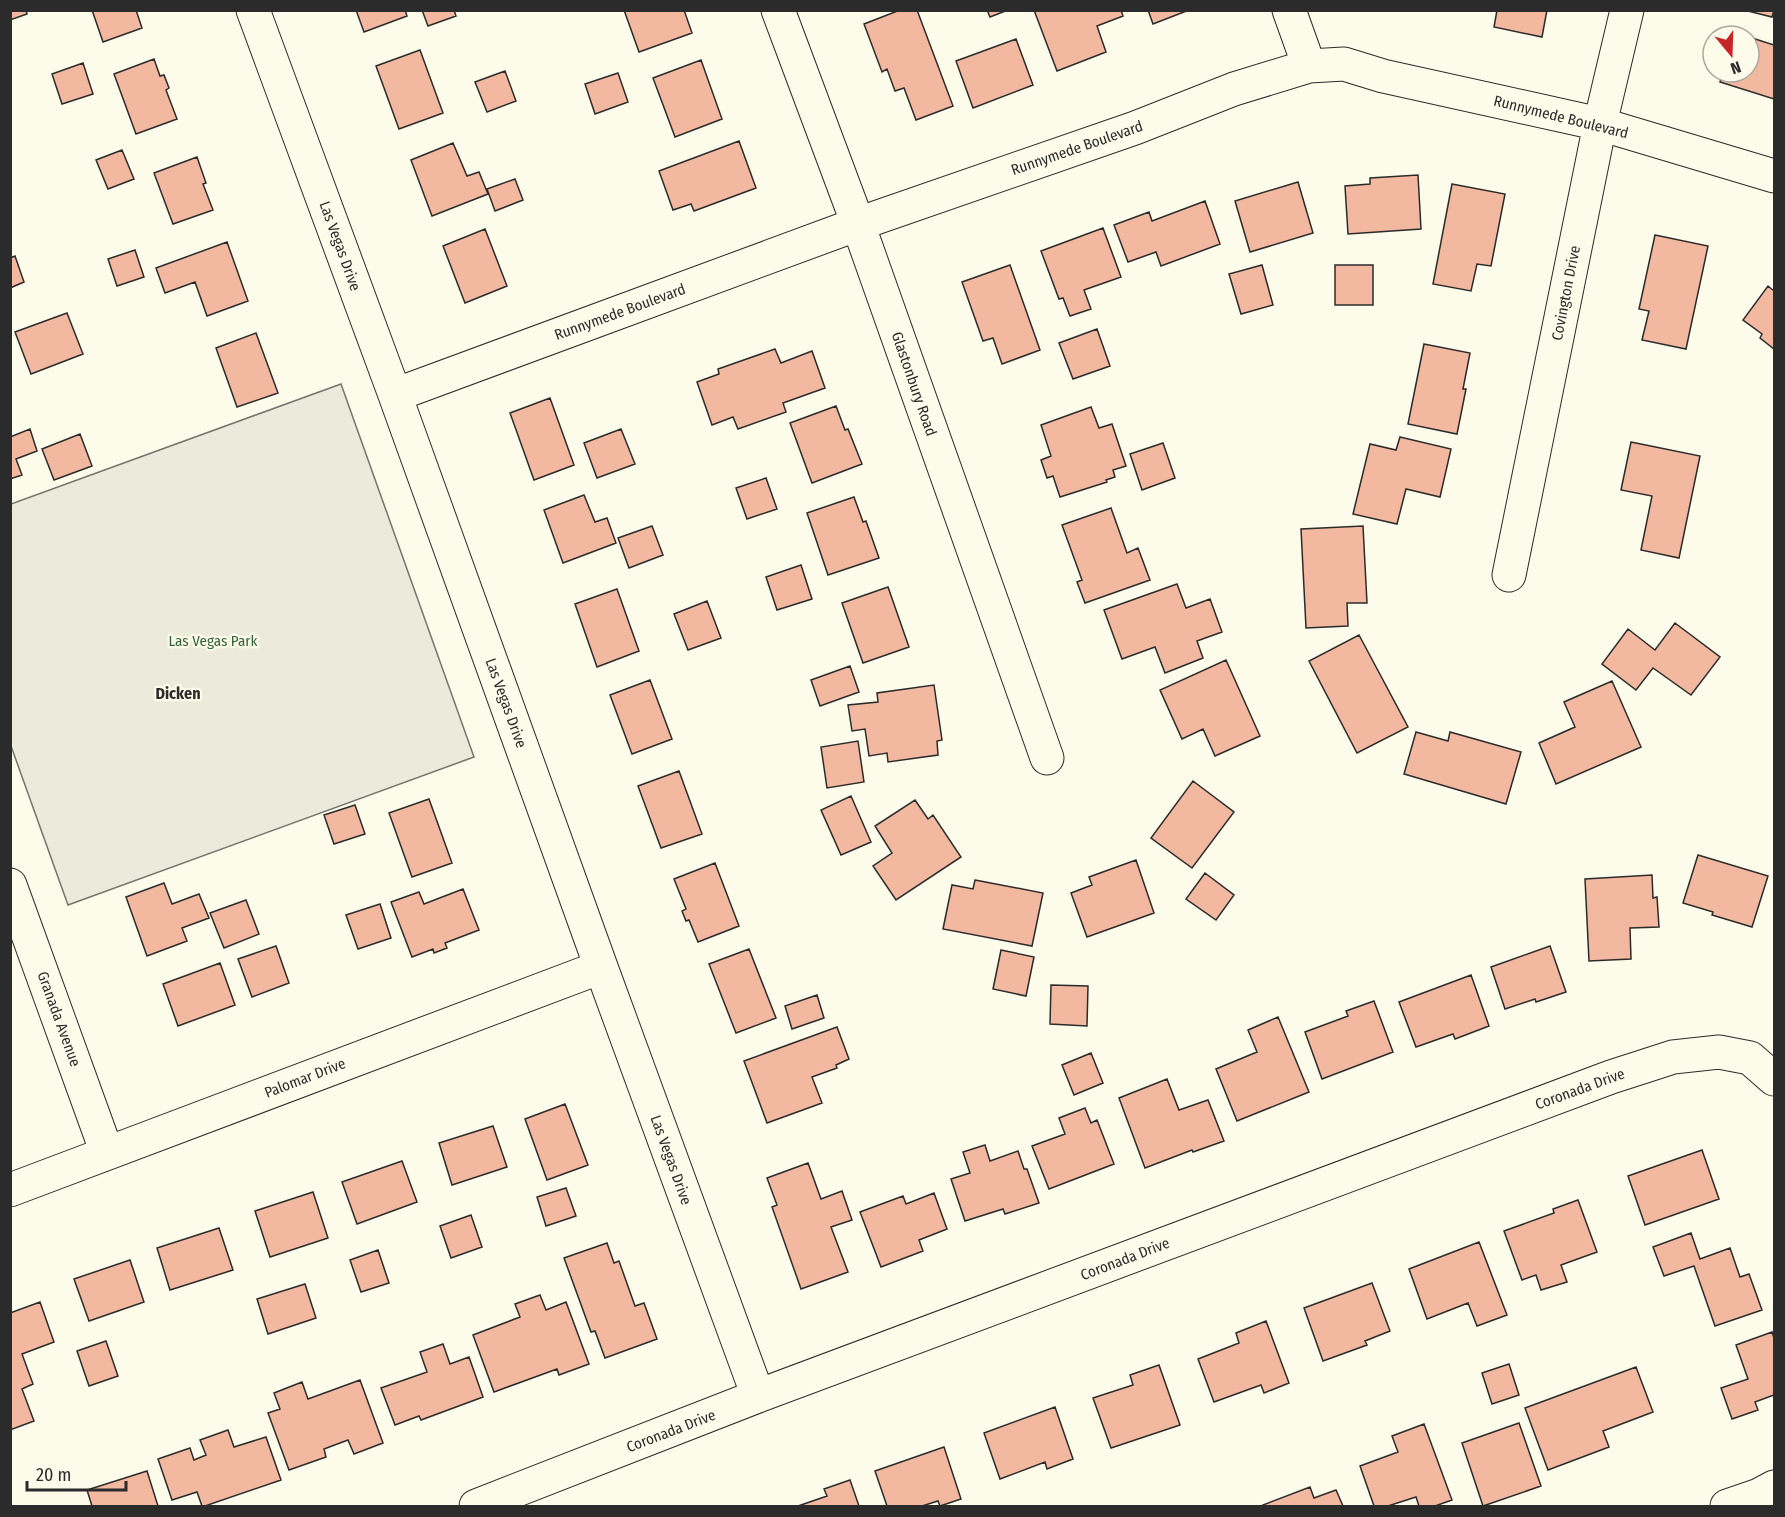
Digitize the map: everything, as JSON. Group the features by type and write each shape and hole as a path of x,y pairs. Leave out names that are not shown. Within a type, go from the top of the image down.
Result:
{"street":[{"name":"Las Vegas Drive","path":"253,10 395,394 758,1396"},
{"name":"Glastonbury Road","path":"778,10 858,224 1047,758"},
{"path":"1288,10 1309,66"},
{"name":"Covington Drive","path":"1509,575 1600,124 1626,10"},
{"name":"Runnymede Boulevard","path":"395,394 858,224 1136,128 1234,89 1309,66 1344,64 1383,76 1600,124 1774,176"},
{"name":"Granada Avenue","path":"10,885 107,1153"},
{"name":"Palomar Drive","path":"10,1190 601,967"},
{"name":"Coronada Drive","path":"476,1506 758,1396 1611,1077 1673,1057 1719,1052 1750,1058 1774,1079"},
{"path":"1727,1506 1774,1487"}],"green space":[{"name":"Las Vegas Park","path":"341,384 474,757 68,905 11,746 11,504"}],"building":[{"path":"10,10 26,10 27,14 10,20"},
{"path":"92,10 136,10 142,28 103,42"},
{"path":"356,10 405,10 407,16 364,32"},
{"path":"422,10 454,10 456,16 428,26"},
{"path":"624,10 684,10 692,33 639,52"},
{"path":"900,10 917,10 953,106 916,120 904,88 895,91 887,69 882,72 864,24"},
{"path":"987,10 1008,10 990,17"},
{"path":"1034,10 1121,10 1123,16 1097,26 1106,52 1057,71"},
{"path":"1148,10 1189,10 1153,24"},
{"path":"1497,10 1547,10 1542,37 1494,27"},
{"path":"1744,10 1774,10 1772,17"},
{"path":"1016,39 1033,85 973,108 956,61"},
{"path":"1761,41 1774,45 1774,99 1726,84 1761,84"},
{"path":"420,50 443,113 399,129 376,66"},
{"path":"154,59 160,76 164,75 169,88 166,90 177,119 136,134 114,74"},
{"path":"701,60 722,119 675,137 653,78"},
{"path":"83,63 93,94 62,104 52,74"},
{"path":"505,71 516,101 487,112 475,82"},
{"path":"618,73 628,102 595,114 585,84"},
{"path":"739,141 756,188 694,211 691,204 673,210 659,171"},
{"path":"453,143 467,176 479,172 488,194 432,216 411,160"},
{"path":"122,150 134,179 108,189 96,160"},
{"path":"197,157 206,183 203,184 213,210 173,224 154,173"},
{"path":"1418,175 1421,229 1348,234 1345,186 1370,184 1370,178"},
{"path":"515,179 523,200 495,211 487,189"},
{"path":"1298,182 1313,233 1250,252 1235,201"},
{"path":"1452,184 1505,194 1491,266 1477,264 1471,291 1433,284"},
{"path":"1205,201 1220,244 1161,266 1156,252 1128,262 1114,225 1149,212 1152,221"},
{"path":"1103,228 1121,277 1084,290 1091,309 1070,316 1063,298 1059,299 1041,251"},
{"path":"485,229 507,286 465,303 443,246"},
{"path":"1655,235 1708,246 1686,349 1642,340 1649,311 1639,309"},
{"path":"227,242 248,301 207,316 195,282 165,293 156,268"},
{"path":"135,250 144,277 117,286 108,259"},
{"path":"15,256 24,282 10,288 10,258"},
{"path":"1010,265 1040,350 1002,364 993,338 983,341 962,282"},
{"path":"1262,265 1273,305 1241,314 1229,274"},
{"path":"1335,265 1373,265 1373,305 1335,305"},
{"path":"1768,286 1774,291 1774,349 1760,338 1762,334 1743,320"},
{"path":"67,313 83,354 31,374 15,332"},
{"path":"1097,329 1110,366 1073,379 1059,343"},
{"path":"256,333 278,393 237,407 216,348"},
{"path":"1424,344 1470,353 1457,434 1408,424"},
{"path":"775,349 781,363 812,351 825,388 783,403 786,412 738,429 733,417 712,425 697,382 719,374 718,369"},
{"path":"550,398 574,465 534,480 510,413"},
{"path":"836,406 862,464 812,483 790,423"},
{"path":"1091,407 1099,428 1112,424 1126,466 1113,470 1115,477 1106,480 1107,482 1060,497 1053,476 1047,478 1041,460 1051,456 1041,425"},
{"path":"30,429 37,451 16,459 22,475 10,479 10,437"},
{"path":"621,429 635,464 597,478 584,443"},
{"path":"80,434 92,466 54,480 42,449"},
{"path":"1400,437 1451,449 1440,497 1406,489 1397,524 1353,514 1370,444 1396,450"},
{"path":"1631,442 1700,456 1679,558 1641,550 1652,496 1621,490"},
{"path":"1163,443 1175,478 1142,490 1130,454"},
{"path":"766,478 777,509 747,519 736,488"},
{"path":"584,495 595,522 607,518 616,543 563,563 544,510"},
{"path":"854,497 863,522 866,521 879,558 828,575 807,513"},
{"path":"1111,508 1127,553 1138,548 1150,580 1085,603 1077,582 1082,580 1062,525"},
{"path":"652,526 663,555 629,568 618,538"},
{"path":"1363,526 1367,603 1347,603 1348,626 1306,628 1301,529"},
{"path":"801,565 812,599 777,610 766,577"},
{"path":"1177,584 1186,608 1210,599 1222,632 1197,641 1203,658 1165,673 1155,647 1122,659 1104,610"},
{"path":"888,587 909,647 863,663 842,603"},
{"path":"617,589 639,651 597,667 575,604"},
{"path":"707,601 721,638 688,650 674,614"},
{"path":"1675,623 1720,657 1691,695 1653,668 1636,690 1602,664 1628,629 1655,650"},
{"path":"1359,635 1408,727 1357,753 1309,661"},
{"path":"1226,660 1260,736 1215,756 1203,729 1182,739 1160,690"},
{"path":"850,666 859,692 820,706 811,680"},
{"path":"650,680 672,739 632,754 610,695"},
{"path":"1612,681 1641,747 1556,784 1539,743 1575,727 1564,702"},
{"path":"934,685 942,740 937,741 938,755 888,762 887,753 869,756 865,729 852,731 848,705 878,702 877,693"},
{"path":"1416,732 1448,741 1450,732 1521,752 1506,804 1404,774"},
{"path":"858,741 864,782 827,788 821,747"},
{"path":"679,771 702,834 661,848 638,786"},
{"path":"1193,781 1234,812 1192,868 1151,838"},
{"path":"851,796 871,842 841,855 821,810"},
{"path":"429,799 452,863 412,877 389,813"},
{"path":"915,800 928,819 933,815 961,857 896,900 873,866 892,853 875,826"},
{"path":"355,805 365,834 334,844 324,815"},
{"path":"1698,855 1768,876 1752,927 1712,915 1713,912 1683,903"},
{"path":"1136,860 1154,913 1087,937 1071,893 1092,885 1089,877"},
{"path":"715,863 739,926 698,942 689,920 686,921 682,911 686,909 674,879"},
{"path":"1205,873 1234,895 1216,920 1186,899"},
{"path":"1652,875 1653,898 1657,897 1659,927 1630,928 1631,959 1589,961 1585,879"},
{"path":"975,880 1043,893 1032,946 943,929 952,885 973,889"},
{"path":"164,883 172,904 199,894 209,918 182,928 187,941 147,956 126,897"},
{"path":"463,889 479,930 445,943 447,948 434,953 433,949 412,957 391,902 419,892 424,904"},
{"path":"246,900 259,934 224,948 210,913"},
{"path":"380,904 391,938 358,949 346,915"},
{"path":"276,946 289,983 252,997 238,959"},
{"path":"1550,946 1566,992 1505,1009 1491,967"},
{"path":"749,949 776,1018 736,1033 709,964"},
{"path":"1001,950 1034,957 1026,996 993,989"},
{"path":"220,963 235,1005 178,1026 163,984"},
{"path":"1471,975 1489,1026 1455,1039 1453,1034 1416,1047 1399,1002"},
{"path":"1051,985 1088,986 1087,1026 1050,1024"},
{"path":"817,995 824,1018 792,1029 785,1006"},
{"path":"1374,1001 1393,1052 1322,1079 1305,1032 1348,1016 1346,1011"},
{"path":"1278,1017 1309,1092 1237,1121 1216,1069 1257,1052 1248,1030"},
{"path":"837,1027 849,1059 836,1065 837,1068 812,1077 822,1103 767,1123 744,1061"},
{"path":"1091,1053 1103,1083 1074,1095 1062,1065"},
{"path":"1167,1079 1179,1110 1208,1100 1224,1141 1193,1152 1192,1150 1145,1168 1119,1098"},
{"path":"565,1104 588,1165 547,1180 525,1119"},
{"path":"1085,1108 1091,1123 1097,1120 1114,1164 1049,1189 1032,1146 1065,1134 1059,1118"},
{"path":"493,1126 507,1167 452,1185 439,1143"},
{"path":"985,1145 990,1161 1018,1151 1039,1203 1005,1214 1003,1209 965,1221 951,1179 970,1173 963,1152"},
{"path":"1702,1150 1719,1199 1645,1225 1628,1176"},
{"path":"402,1161 417,1202 357,1224 342,1182"},
{"path":"808,1163 821,1199 842,1191 852,1220 831,1227 848,1272 801,1289 772,1207 777,1205 767,1178"},
{"path":"566,1188 576,1216 546,1226 537,1197"},
{"path":"313,1192 328,1238 270,1257 255,1211"},
{"path":"934,1193 947,1229 919,1240 923,1251 881,1267 860,1212 903,1196 906,1204"},
{"path":"1578,1200 1597,1252 1561,1265 1567,1282 1541,1290 1536,1275 1522,1280 1504,1231 1554,1213 1553,1209"},
{"path":"471,1215 482,1247 451,1258 440,1226"},
{"path":"219,1228 233,1270 170,1290 157,1248"},
{"path":"1691,1233 1700,1259 1730,1248 1740,1277 1749,1274 1762,1310 1715,1326 1694,1266 1664,1276 1653,1247"},
{"path":"1479,1242 1507,1315 1477,1326 1468,1303 1427,1319 1409,1269"},
{"path":"607,1243 614,1263 619,1261 635,1306 644,1303 657,1339 605,1358 595,1331 591,1332 564,1258"},
{"path":"378,1250 389,1283 361,1292 350,1260"},
{"path":"130,1260 144,1302 89,1321 74,1279"},
{"path":"1372,1283 1390,1331 1365,1341 1367,1345 1323,1361 1304,1308"},
{"path":"305,1284 316,1318 268,1334 257,1299"},
{"path":"540,1295 546,1310 566,1302 589,1364 559,1375 557,1369 494,1392 473,1335 520,1317 515,1304"},
{"path":"40,1302 54,1342 22,1354 33,1384 22,1389 34,1421 10,1430 10,1313"},
{"path":"1266,1321 1289,1383 1264,1393 1261,1385 1214,1402 1198,1359 1239,1343 1236,1333"},
{"path":"1772,1332 1774,1338 1774,1395 1755,1402 1758,1410 1732,1419 1721,1388 1748,1379 1736,1345"},
{"path":"106,1341 118,1376 89,1386 77,1351"},
{"path":"443,1344 450,1364 469,1357 483,1397 421,1420 419,1416 395,1425 381,1388 427,1372 420,1352"},
{"path":"1509,1364 1519,1395 1492,1404 1482,1373"},
{"path":"1159,1365 1180,1425 1111,1448 1093,1398 1133,1385 1130,1375"},
{"path":"1636,1367 1653,1412 1603,1431 1609,1447 1548,1470 1525,1408"},
{"path":"360,1380 383,1443 354,1454 348,1440 324,1449 326,1457 289,1470 268,1413 280,1409 274,1393 302,1382 308,1399"},
{"path":"1055,1407 1073,1459 1047,1469 1045,1462 1000,1479 984,1433"},
{"path":"1519,1423 1541,1486 1483,1506 1462,1443"},
{"path":"1424,1424 1452,1500 1435,1506 1419,1506 1416,1497 1388,1506 1374,1506 1360,1466 1398,1452 1392,1436"},
{"path":"228,1430 234,1447 266,1437 281,1480 205,1506 202,1506 197,1492 172,1500 158,1459 190,1448 194,1460 206,1455 200,1440"},
{"path":"944,1447 961,1499 940,1506 938,1501 922,1506 887,1506 875,1471"},
{"path":"147,1471 158,1506 92,1506 87,1490"},
{"path":"850,1480 859,1506 798,1506 827,1496 824,1489"},
{"path":"1310,1487 1314,1498 1336,1490 1343,1506 1263,1505"}],"district":[{"name":"Dicken","path":"178,693"}]}
